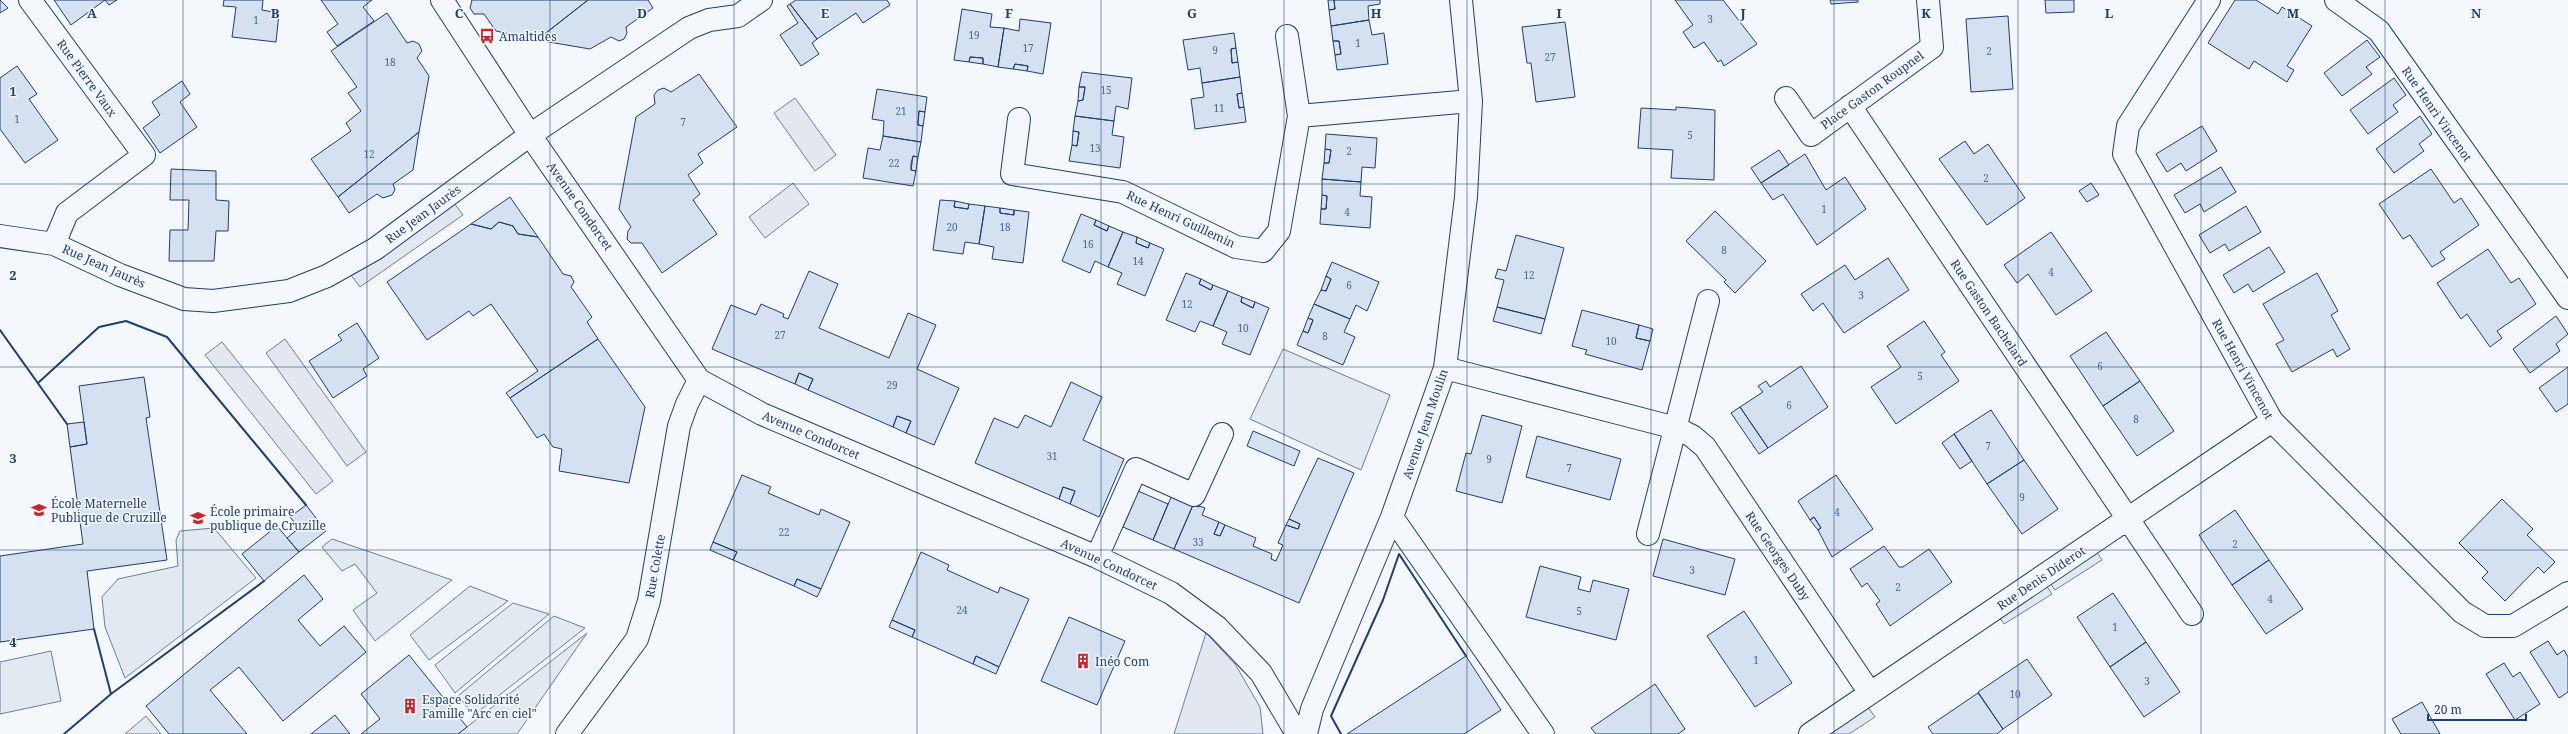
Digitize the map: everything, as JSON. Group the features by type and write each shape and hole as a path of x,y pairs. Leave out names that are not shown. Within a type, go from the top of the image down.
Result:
{"street":[{"name":"Rue Pierre Vaux","path":"30,0 144,155 67,213 54,244"},
{"name":"Avenue Condorcet","path":"442,0 530,135 699,380 762,414 1097,557 1171,593 1217,627 1261,673 1297,734"},
{"name":"Rue Jean Jaurès","path":"0,236 54,244 120,275 184,299 213,301 289,291 327,276 375,249 530,135 688,28 709,20 738,16 761,0"},
{"name":"Avenue Jean Moulin","path":"1306,734 1312,709 1392,517 1445,368 1466,197 1471,101 1461,0"},
{"name":"Place Gaston Roupnel","path":"1786,98 1811,135 1932,47 1928,0"},
{"name":"Rue Henri Vincenot","path":"2209,0 2128,126 2124,154 2272,421 2462,612 2485,626 2513,626 2568,593"},
{"name":"Rue Henri Vincenot","path":"2336,0 2379,31 2568,298"},
{"name":"Rue Henri Guillemin","path":"1018,118 1012,174 1123,192 1236,247 1263,251 1279,230 1299,116 1287,36"},
{"path":"1299,116 1471,101"},
{"name":"Rue Gaston Bachelard","path":"1850,106 2192,614"},
{"path":"1648,534 1708,302"},
{"name":"Rue Georges Duby","path":"1445,368 1676,428 1692,436 1705,447 1870,693"},
{"name":"Rue Colette","path":"567,734 637,639 649,601 680,426 699,380"},
{"name":"Rue Denis Diderot","path":"1810,734 2272,421"},
{"path":"1097,557 1136,469 1194,496 1222,434"},
{"path":"1392,517 1543,734"}],"shaded area":[{"path":"795,98 836,155 815,171 774,113"},
{"path":"793,183 809,204 765,238 749,217"},
{"path":"451,199 463,215 360,287 348,271"},
{"path":"285,339 366,452 347,466 266,353"},
{"path":"222,342 333,481 316,494 205,355"},
{"path":"1283,349 1390,395 1361,470 1250,419"},
{"path":"214,528 256,578 125,678 105,627 102,597 118,579 178,566 176,540 180,531"},
{"path":"332,539 452,580 375,641 353,610 377,593 355,564 342,571 322,547"},
{"path":"2094,548 2102,560 2055,590 2047,579"},
{"path":"2044,582 2052,594 2004,624 1996,613"},
{"path":"470,586 508,601 429,660 410,635"},
{"path":"513,603 549,614 455,693 435,665"},
{"path":"554,616 585,628 474,715 458,696"},
{"path":"587,633 517,734 458,734"},
{"path":"1206,633 1235,664 1260,707 1263,734 1174,734"},
{"path":"51,651 61,701 0,714 0,662"},
{"path":"1867,706 1875,717 1849,734 1823,734"},
{"path":"146,716 161,734 125,734"}],"building":[{"path":"0,0 8,8 0,13"},
{"path":"54,0 105,0 71,25"},
{"path":"105,0 117,0 109,5"},
{"path":"224,0 263,0 262,10 279,13 276,42 232,37 236,7 223,6"},
{"path":"321,0 372,0 363,7 374,21 337,46 327,32 338,24"},
{"path":"472,0 588,0 537,40 496,31 484,14 474,14 470,8"},
{"path":"588,0 648,0 653,8 626,27 627,33 624,39 619,41 611,37 590,49 537,40"},
{"path":"796,0 887,0 890,5 863,23 856,13 817,39 790,4"},
{"path":"1328,0 1334,0 1335,9 1329,10"},
{"path":"1334,0 1380,0 1380,4 1368,6 1369,20 1331,26 1329,10 1335,9"},
{"path":"1675,0 1723,0 1757,44 1724,66 1721,60 1718,62 1704,42 1694,48 1683,32 1693,25"},
{"path":"1830,0 1858,0 1858,2 1831,4"},
{"path":"2045,0 2074,0 2074,12 2046,13"},
{"path":"2235,0 2256,0 2278,14 2282,7 2312,26 2287,66 2294,70 2287,82 2254,61 2249,69 2208,43"},
{"path":"790,4 817,39 812,43 819,54 801,66 780,35 798,23 787,6"},
{"path":"962,9 992,14 990,27 1004,28 998,67 983,64 983,58 970,57 969,62 954,60"},
{"path":"387,13 407,43 413,41 419,44 422,51 417,58 429,76 419,132 338,197 311,159 351,131 346,123 361,111 348,93 357,87 331,51"},
{"path":"2008,16 2013,89 1971,92 1966,19"},
{"path":"1020,19 1051,23 1043,74 1027,71 1028,66 1015,64 1013,69 998,67 1004,28 1019,31"},
{"path":"1369,20 1372,35 1384,33 1388,64 1337,70 1335,55 1341,54 1339,41 1333,41 1331,26"},
{"path":"1565,22 1575,97 1536,102 1531,63 1527,63 1522,27"},
{"path":"1234,33 1236,48 1231,49 1232,63 1238,62 1240,77 1202,83 1200,68 1188,70 1183,40"},
{"path":"2367,40 2380,57 2366,67 2372,74 2342,96 2324,73"},
{"path":"1333,41 1339,41 1341,54 1335,55"},
{"path":"1236,48 1238,62 1232,63 1231,49"},
{"path":"970,57 983,58 983,64 969,62"},
{"path":"1015,64 1028,66 1027,71 1013,69"},
{"path":"17,66 37,94 29,99 58,140 25,163 0,129 0,78"},
{"path":"1082,72 1132,78 1128,109 1116,106 1114,121 1075,116 1078,101 1083,100 1085,87 1079,87"},
{"path":"699,74 737,127 698,154 703,163 688,175 700,194 693,200 717,234 662,273 642,243 631,243 627,239 628,231 631,227 619,209 636,117 655,104 654,95 658,90 664,88 671,92"},
{"path":"1240,77 1242,93 1237,94 1239,108 1244,107 1246,122 1195,129 1191,99 1204,97 1202,83"},
{"path":"2394,78 2406,95 2393,105 2398,112 2368,134 2350,110"},
{"path":"182,81 190,94 180,102 197,127 160,153 143,128 160,115 152,102"},
{"path":"1079,87 1085,87 1083,100 1078,101"},
{"path":"877,89 927,97 925,112 919,111 918,125 923,126 921,142 883,136 884,121 872,119"},
{"path":"1242,93 1244,107 1239,108 1237,94"},
{"path":"1676,107 1715,110 1714,180 1671,178 1673,150 1638,148 1641,108 1676,110"},
{"path":"919,111 925,112 923,126 918,125"},
{"path":"1075,116 1114,121 1112,135 1124,137 1120,168 1069,161 1072,145 1077,146 1079,132 1073,131"},
{"path":"2420,116 2432,134 2419,144 2424,151 2394,173 2376,149"},
{"path":"2202,126 2217,151 2186,171 2181,163 2167,172 2156,154"},
{"path":"1073,131 1079,132 1077,146 1072,145"},
{"path":"419,132 413,170 393,184 395,190 392,195 383,198 377,194 349,213 338,197"},
{"path":"1326,134 1377,138 1375,168 1362,167 1361,182 1322,179 1324,163 1329,163 1331,150 1325,149"},
{"path":"883,136 921,142 918,157 913,156 911,163 911,170 916,171 913,186 863,178 868,148 880,150"},
{"path":"1965,141 1974,154 1988,144 2025,198 1987,225 1939,159"},
{"path":"1325,149 1331,150 1329,163 1324,163"},
{"path":"1779,150 1789,165 1761,183 1751,168"},
{"path":"1805,154 1826,190 1845,177 1866,209 1817,245 1783,194 1773,200 1761,183"},
{"path":"913,156 918,157 916,171 911,170"},
{"path":"2221,167 2236,192 2204,212 2200,204 2185,213 2174,195"},
{"path":"171,169 216,171 216,200 229,201 228,231 216,231 214,261 169,261 170,230 188,230 189,200 170,200"},
{"path":"2431,169 2454,203 2461,198 2479,225 2440,252 2445,259 2432,267 2410,235 2403,239 2379,204"},
{"path":"1322,179 1361,182 1360,196 1372,197 1370,228 1320,224 1321,209 1326,209 1327,196 1322,195"},
{"path":"2091,183 2099,195 2087,202 2079,191"},
{"path":"1322,195 1327,196 1326,209 1321,209"},
{"path":"510,197 538,237 518,234 513,226 499,222 491,229 471,224"},
{"path":"940,200 955,201 954,207 968,209 969,204 985,206 979,244 965,242 963,254 933,250"},
{"path":"955,201 969,204 968,209 954,207"},
{"path":"985,206 1000,208 1000,213 1014,215 1014,210 1029,212 1023,263 992,259 994,247 979,244"},
{"path":"2246,206 2261,232 2229,251 2225,244 2210,253 2199,235"},
{"path":"1000,208 1014,210 1014,215 1000,213"},
{"path":"1715,211 1766,261 1735,293 1724,282 1726,280 1686,241"},
{"path":"1081,214 1096,220 1094,225 1107,231 1109,226 1123,232 1108,267 1095,261 1090,273 1062,261"},
{"path":"1096,220 1109,226 1107,231 1094,225"},
{"path":"499,222 513,226 518,234 538,237 563,274 571,276 574,282 571,287 592,317 587,322 598,339 510,398 506,393 538,371 491,304 473,316 469,311 427,340 387,282 471,224 491,229"},
{"path":"1123,232 1137,237 1136,243 1148,248 1150,243 1164,249 1145,296 1117,284 1122,273 1108,267"},
{"path":"2051,232 2092,291 2056,315 2028,274 2017,283 2004,265"},
{"path":"1516,235 1564,248 1545,319 1497,307 1504,280 1495,278 1498,269 1506,271"},
{"path":"1137,237 1150,243 1148,248 1136,243"},
{"path":"2269,247 2285,272 2253,292 2248,284 2234,293 2223,275"},
{"path":"2488,249 2511,283 2519,278 2536,304 2497,331 2502,338 2490,347 2467,314 2461,319 2437,283"},
{"path":"1888,258 1909,290 1844,333 1823,303 1813,311 1801,294 1845,265 1855,280"},
{"path":"1332,262 1379,282 1367,311 1356,305 1350,319 1314,304 1321,290 1326,291 1331,279 1326,276"},
{"path":"809,271 838,284 819,328 889,358 908,313 936,325 917,369 959,388 934,445 906,433 911,421 897,416 893,427 808,390 813,379 799,373 795,384 712,349 731,305 756,315 761,304 784,314 783,317 788,319"},
{"path":"1186,273 1201,279 1199,284 1211,290 1213,285 1228,291 1213,326 1200,321 1195,332 1166,320"},
{"path":"2317,273 2338,311 2331,315 2350,349 2337,357 2333,349 2292,372 2276,344 2284,340 2263,304"},
{"path":"1326,276 1331,279 1326,291 1321,290"},
{"path":"1201,279 1213,285 1211,290 1199,284"},
{"path":"1228,291 1242,297 1241,302 1253,308 1255,302 1269,308 1250,355 1222,344 1227,332 1213,326"},
{"path":"1242,297 1255,302 1253,308 1241,302"},
{"path":"1314,304 1350,319 1344,332 1355,337 1343,365 1297,345 1303,331 1308,333 1313,320 1308,318"},
{"path":"1497,307 1545,319 1541,334 1493,321"},
{"path":"1582,310 1639,325 1636,338 1650,341 1642,370 1585,354 1587,350 1572,346"},
{"path":"2556,316 2568,334 2556,344 2560,351 2530,373 2513,349"},
{"path":"1308,318 1313,320 1308,333 1303,331"},
{"path":"1924,321 1945,352 1941,355 1959,381 1896,424 1871,387 1901,367 1887,346"},
{"path":"357,323 379,358 363,369 367,376 333,398 309,361 342,340 338,335"},
{"path":"1639,325 1653,329 1650,341 1636,338"},
{"path":"2106,332 2140,381 2103,406 2070,356"},
{"path":"598,339 645,407 629,483 559,471 562,449 553,447 544,434 537,438 510,398"},
{"path":"1801,366 1828,407 1768,448 1740,407 1763,392 1758,386 1766,381 1770,387"},
{"path":"2568,367 2568,404 2556,412 2539,388"},
{"path":"799,373 813,379 808,390 795,384"},
{"path":"144,377 150,417 146,418 167,560 87,571 94,629 0,642 0,556 83,544 70,447 87,444 79,386"},
{"path":"2140,381 2174,431 2137,456 2103,406"},
{"path":"1071,382 1102,397 1083,440 1124,459 1099,517 1070,504 1075,491 1063,487 1059,499 975,463 994,418 1018,428 1025,415 1051,427"},
{"path":"1740,407 1768,448 1759,454 1731,413"},
{"path":"1991,410 2024,460 1987,484 1954,434"},
{"path":"1482,415 1522,426 1502,503 1456,491 1466,453 1471,454"},
{"path":"897,416 911,421 906,433 893,427"},
{"path":"84,422 87,444 70,447 67,424"},
{"path":"1253,431 1300,451 1294,466 1247,446"},
{"path":"1954,434 1972,461 1960,469 1942,443"},
{"path":"1537,436 1621,459 1610,500 1526,477"},
{"path":"1318,458 1354,473 1299,603 1174,549 1193,505 1205,508 1202,515 1219,522 1214,534 1220,536 1225,525 1256,538 1253,546 1272,554 1271,559 1276,561 1283,545 1278,543 1286,525 1298,529 1300,524 1289,519"},
{"path":"2024,460 2058,509 2022,534 1987,484"},
{"path":"742,475 771,487 768,493 819,515 821,509 850,522 821,589 797,579 794,586 733,560 737,552 713,542"},
{"path":"1836,475 1873,529 1832,557 1818,530 1821,528 1814,517 1810,520 1798,501"},
{"path":"1063,487 1075,491 1070,504 1059,499"},
{"path":"1138,491 1168,504 1153,540 1123,527"},
{"path":"1172,495 1193,505 1174,549 1153,540"},
{"path":"2502,499 2533,529 2527,535 2555,562 2544,573 2538,567 2505,601 2482,578 2488,572 2459,543"},
{"path":"306,505 326,531 299,552 287,538 299,528 290,517"},
{"path":"2235,510 2269,560 2232,585 2199,535"},
{"path":"1814,517 1821,528 1818,530 1810,520"},
{"path":"1289,519 1300,524 1298,529 1286,525"},
{"path":"1219,522 1225,525 1220,536 1214,534"},
{"path":"277,526 299,552 264,581 242,554"},
{"path":"1663,539 1735,559 1725,595 1653,576"},
{"path":"713,542 737,552 733,560 710,550"},
{"path":"1884,546 1899,567 1903,567 1929,549 1952,582 1890,626 1876,604 1880,601 1867,583 1862,587 1850,569"},
{"path":"921,552 949,565 947,570 998,593 1000,587 1029,599 999,667 976,656 973,664 912,637 915,630 892,620"},
{"path":"2269,560 2303,609 2266,634 2232,585"},
{"path":"1540,566 1581,577 1578,589 1590,592 1593,580 1629,589 1616,640 1526,617"},
{"path":"304,575 323,599 298,620 320,646 344,626 366,652 283,721 239,667 210,690 247,734 169,734 146,706"},
{"path":"797,579 821,589 817,597 794,586"},
{"path":"2113,593 2146,642 2110,667 2077,617"},
{"path":"1744,611 1792,683 1755,707 1707,636"},
{"name":"Inéo Com","path":"1069,617 1125,641 1097,705 1041,681"},
{"path":"892,620 915,630 912,637 889,627"},
{"path":"2548,641 2557,655 2564,650 2568,657 2568,692 2559,698 2530,652"},
{"path":"2146,642 2180,692 2144,717 2110,667"},
{"name":"Espace Solidarité Famille \"Arc en ciel\"","path":"409,655 467,727 458,734 361,734 380,719 361,694"},
{"path":"976,656 999,667 996,674 973,664"},
{"path":"1466,656 1501,710 1464,734 1347,734"},
{"path":"2027,659 2052,695 2003,729 1978,692"},
{"path":"2504,663 2513,677 2520,672 2540,704 2515,720 2486,674"},
{"path":"1655,684 1685,729 1678,734 1596,734 1591,728"},
{"path":"1978,693 2003,729 1997,734 1933,734 1928,727"},
{"path":"2422,702 2440,734 2401,734 2392,719"},
{"path":"335,715 350,734 311,734"}],"wall":[{"path":"38,383 99,327 126,321 167,337 306,505"},
{"path":"0,330 67,424"},
{"path":"1341,734 1331,716 1383,600 1399,554 1466,656"},
{"path":"111,694 264,581"},
{"path":"64,734 111,694 94,629"}],"place":[{"name":"Amaltides","path":"487,36"},
{"name":"École Maternelle Publique de Cruzille","path":"39,510"},
{"name":"École primaire publique de Cruzille","path":"198,518"},
{"name":"Inéo Com","path":"1083,661"},
{"name":"Espace Solidarité Famille \"Arc en ciel\"","path":"410,706"}]}
